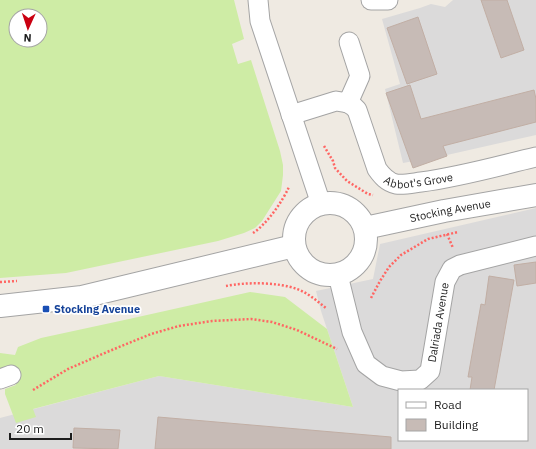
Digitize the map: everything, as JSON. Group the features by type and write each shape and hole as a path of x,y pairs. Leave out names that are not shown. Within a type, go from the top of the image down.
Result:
{"street":[{"path":"258,0 260,21 321,204"},
{"path":"371,0 388,0"},
{"path":"291,115 336,101 348,103 360,76 350,42"},
{"name":"Abbot's Grove","path":"348,103 357,110 377,169 388,181 396,184 433,181 536,157"},
{"name":"Stocking Avenue","path":"365,228 536,195"},
{"path":"335,203 345,206 354,211 361,219 365,228 367,240 364,252 358,262 350,270 338,275 327,275 315,272 306,266 298,257 294,246 294,234 297,223 304,214 313,207 321,204 335,203"},
{"path":"0,306 82,297 294,246"},
{"name":"Dalriada Avenue","path":"338,275 352,332 366,364 382,376 401,381 420,380 430,371 445,282 452,269 460,265 536,246"}],"path":[{"path":"323,144 333,161 335,168"},
{"path":"248,236 259,229 276,209 286,195 289,187"},
{"path":"371,298 380,280 389,267 402,255 428,239 462,231"},
{"path":"220,287 246,284 285,286 298,289 314,298 328,310"},
{"path":"33,390 68,369 151,334 179,326 212,321 250,319 272,322 297,330 342,352"}],"shaded area":[{"path":"453,0 536,0 536,135 447,155 403,163 385,89 400,84 382,19 431,4 445,7"},
{"path":"536,208 536,449 0,449 0,418 159,376 353,407 321,311 316,291 373,279 380,244"}],"green space":[{"path":"0,0 234,0 244,39 232,44 238,64 251,60 280,151 283,165 281,191 262,221 255,228 244,233 218,241 66,273 0,278"},
{"path":"250,292 285,297 327,329 353,407 159,376 33,409 36,417 16,423 5,394 5,389 16,385 10,368 0,370 0,353 15,355 18,347 41,338"}],"building":[{"path":"481,0 507,0 524,50 501,58"},
{"path":"418,17 437,74 407,84 387,28"},
{"path":"410,85 421,119 534,90 536,99 536,122 443,146 447,156 413,168 386,93"},
{"path":"536,262 536,283 517,286 514,265"},
{"path":"489,276 514,280 494,389 470,389 472,377 468,377 481,304 485,305"},
{"path":"158,417 391,437 391,449 155,449"},
{"path":"74,428 120,430 118,449 73,448"}],"place":[{"name":"Stocking Avenue","path":"46,309"}]}
